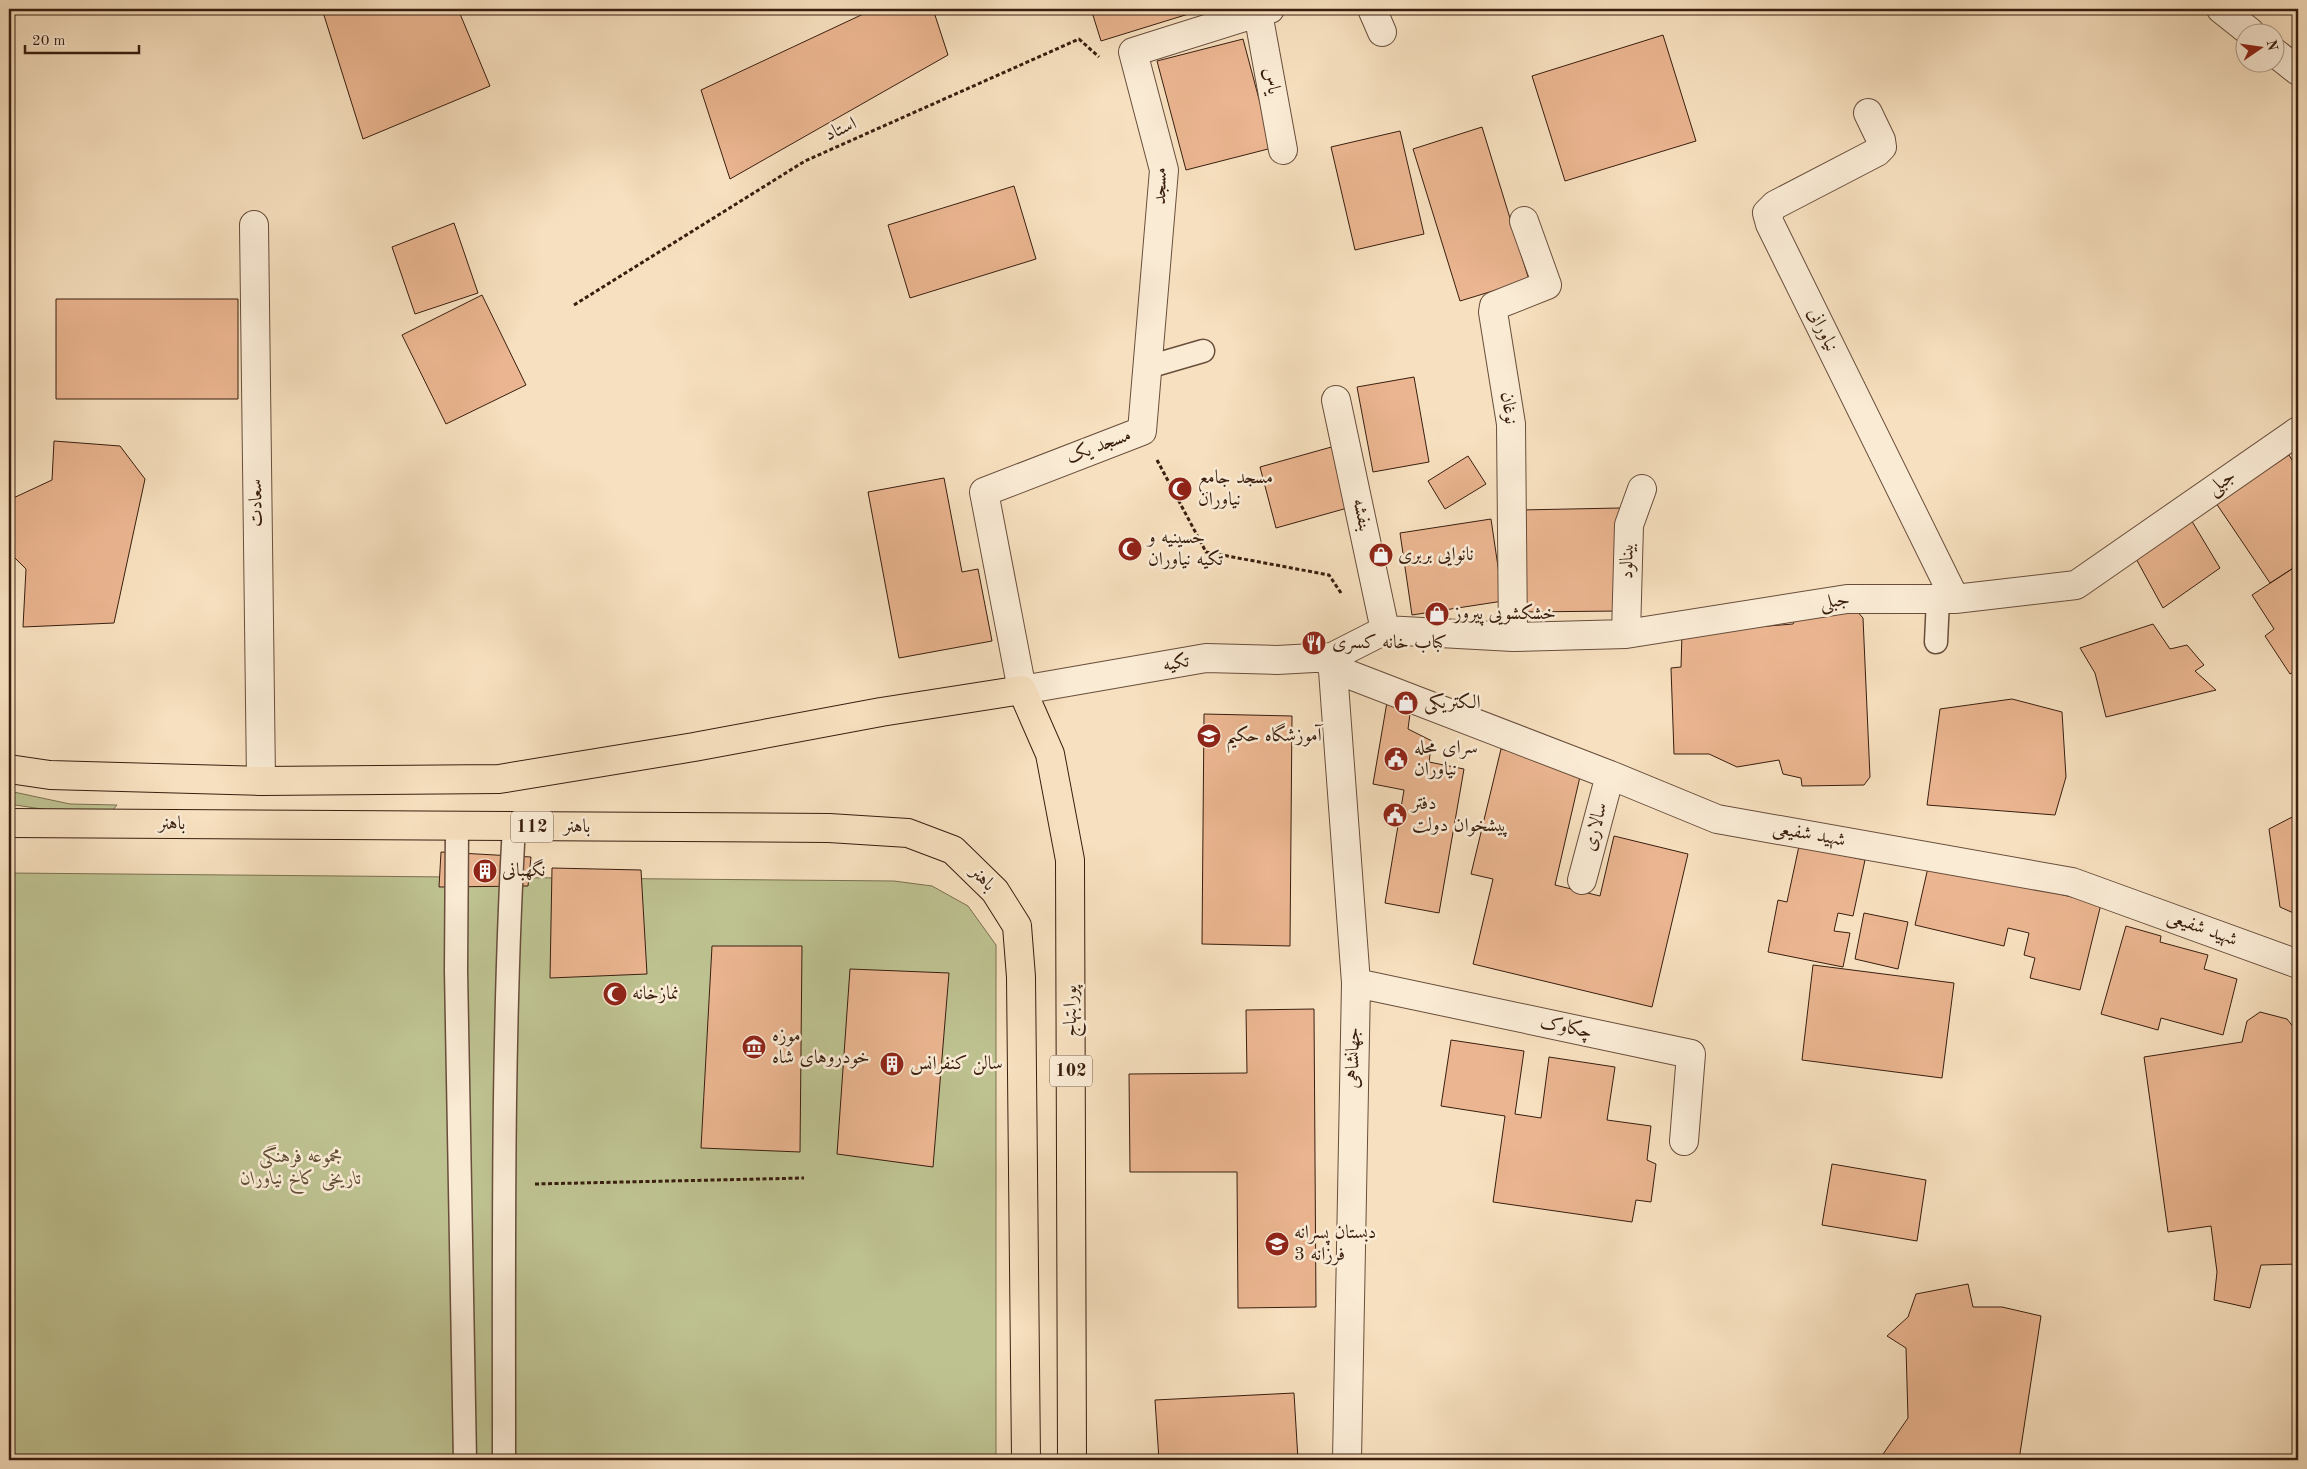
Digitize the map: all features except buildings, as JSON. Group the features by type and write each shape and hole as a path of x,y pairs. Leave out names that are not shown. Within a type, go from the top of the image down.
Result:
{"main road":[{"path":"9,769 50,775 261,780 499,779 703,745 881,712 1022,690"},
{"name":"پورابتهاج","path":"1022,690 1050,754 1070,860 1072,1460"},
{"name":"باهنر","path":"9,823 828,828 908,833 953,850 995,891 1017,926"},
{"name":"102","path":"1017,926 1021,977 1026,1460"}],"street":[{"path":"2221,9 2237,22"},
{"name":"یاس","path":"1219,17 1264,11 1283,150"},
{"path":"1133,52 1219,17"},
{"name":"مسجد","path":"1133,52 1164,170 1142,431"},
{"path":"2284,60 2298,71"},
{"name":"نیاورانی","path":"1868,113 1881,140 1882,147 1877,152 1775,205 1767,213 1770,224 1947,599"},
{"name":"نوغان","path":"1513,637 1511,424 1493,312 1494,306 1547,285 1524,221"},
{"name":"سعادت","path":"254,225 261,780"},
{"name":"بنفشه","path":"1336,400 1378,634"},
{"name":"مسجد یک","path":"1022,690 984,492 1142,431"},
{"name":"جبلی","path":"1332,662 1378,634 1513,637 1626,634 1847,599 1947,599 2076,585 2297,435"},
{"name":"بینالود","path":"1626,634 1629,525 1642,489"},
{"name":"تکیه","path":"1022,690 1206,658 1332,662"},
{"name":"شهید شفیعی","path":"1332,662 1717,819 2072,882 2298,964"},
{"name":"جهانشاهی","path":"1332,662 1356,983 1347,1460"},
{"name":"سالاری","path":"1582,880 1610,775"},
{"name":"چکاوک","path":"1356,983 1691,1054 1684,1141"}],"lane":[{"path":"1148,367 1203,351"},
{"path":"1936,642 1947,599"},
{"path":"457,826 456,970 465,1460"},
{"path":"504,1460 504,1185 509,922 514,826"}],"path":[{"name":"استاد","path":"574,305 806,161 1080,39 1102,59 1133,52"},
{"name":"مسجد یک","path":"1142,431 1206,552 1329,575 1378,634"},
{"path":"504,1185 804,1178"}],"green space":[{"path":"9,791 70,804 117,805 112,811 48,810 9,804"},
{"name":"مجموعه فرهنگی تاریخی کاخ نیاوران","path":"9,873 894,881 932,886 968,906 996,945 996,1460 9,1460"}],"place":[{"name":"مسجد جامع نیاوران","path":"1180,489"},
{"name":"حسینیه و تکیه نیاوران","path":"1130,549"},
{"name":"نانوایی بربری","path":"1381,555"},
{"name":"خشکشویی پیروز","path":"1437,614"},
{"name":"کباب خانه کسری","path":"1314,643"},
{"name":"الکتریکی","path":"1406,703"},
{"name":"آموزشگاه حکیم","path":"1209,736"},
{"name":"سرای محله نیاوران","path":"1396,759"},
{"name":"دفتر پیشخوان دولت","path":"1395,815"},
{"name":"نگهبانی","path":"485,871"},
{"name":"نمازخانه","path":"615,994"},
{"name":"موزه خودروهای شاه","path":"754,1047"},
{"name":"سالن کنفرانس","path":"892,1064"},
{"name":"دبستان پسرانه فرزانه 3","path":"1277,1244"}]}
